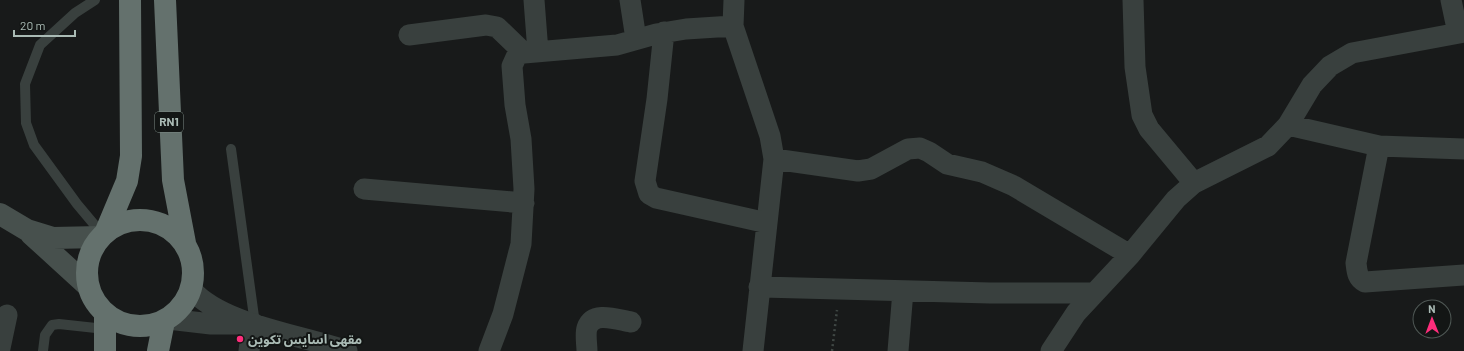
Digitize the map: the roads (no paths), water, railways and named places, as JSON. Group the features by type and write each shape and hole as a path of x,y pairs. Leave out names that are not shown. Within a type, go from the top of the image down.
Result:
{"highway":[{"name":"RN1","path":"130,0 131,156 127,181 103,234 95,244 86,268 88,286 105,321 144,327 166,320 182,307 191,289 194,268 191,255 185,243 173,180 165,0"},
{"name":"RN1","path":"103,234 122,223 139,219 162,225 172,230 185,243"},
{"path":"158,351 166,320"},
{"path":"105,321 105,351"}],"street":[{"path":"531,52 534,0"},
{"path":"630,0 636,39"},
{"path":"734,0 733,26 770,136 774,159 753,351"},
{"path":"1134,0 1135,67 1142,115 1149,129 1194,183"},
{"path":"1051,351 1076,313 1130,255 1163,213 1194,183 1268,146 1288,125 1312,85 1330,66 1352,53 1461,33 1450,0"},
{"path":"409,34 486,25 497,26 531,52"},
{"path":"489,351 503,314 521,244 524,189 521,139 515,105 512,66 516,56 531,52 617,45 664,32 733,26"},
{"path":"664,32 657,99 645,181 649,194 656,198 767,223"},
{"path":"1288,125 1379,146 1464,149"},
{"path":"1379,146 1356,263 1361,280 1365,282 1464,275"},
{"path":"774,159 858,171 871,168 908,149 920,148 947,164 982,172 1014,186 1130,255"},
{"path":"364,189 524,203"},
{"path":"0,214 28,230 53,238 103,234"},
{"path":"28,230 88,286"},
{"path":"759,287 903,291 1093,293"},
{"path":"191,289 210,306 255,324 347,351"},
{"path":"898,351 903,291"},
{"path":"0,348 7,315"},
{"path":"587,351 587,328 593,320 602,317 631,322"},
{"path":"166,320 211,324 255,324"},
{"path":"249,351 251,335 255,324"}],"lane":[{"path":"95,0 75,13 40,45 25,84 26,123 34,145 77,204 103,234"},
{"path":"231,149 255,324"},
{"path":"43,351 45,335 52,325 105,321"}],"place":[{"name":"مقهى اسايس تكوين","path":"240,339"}]}
